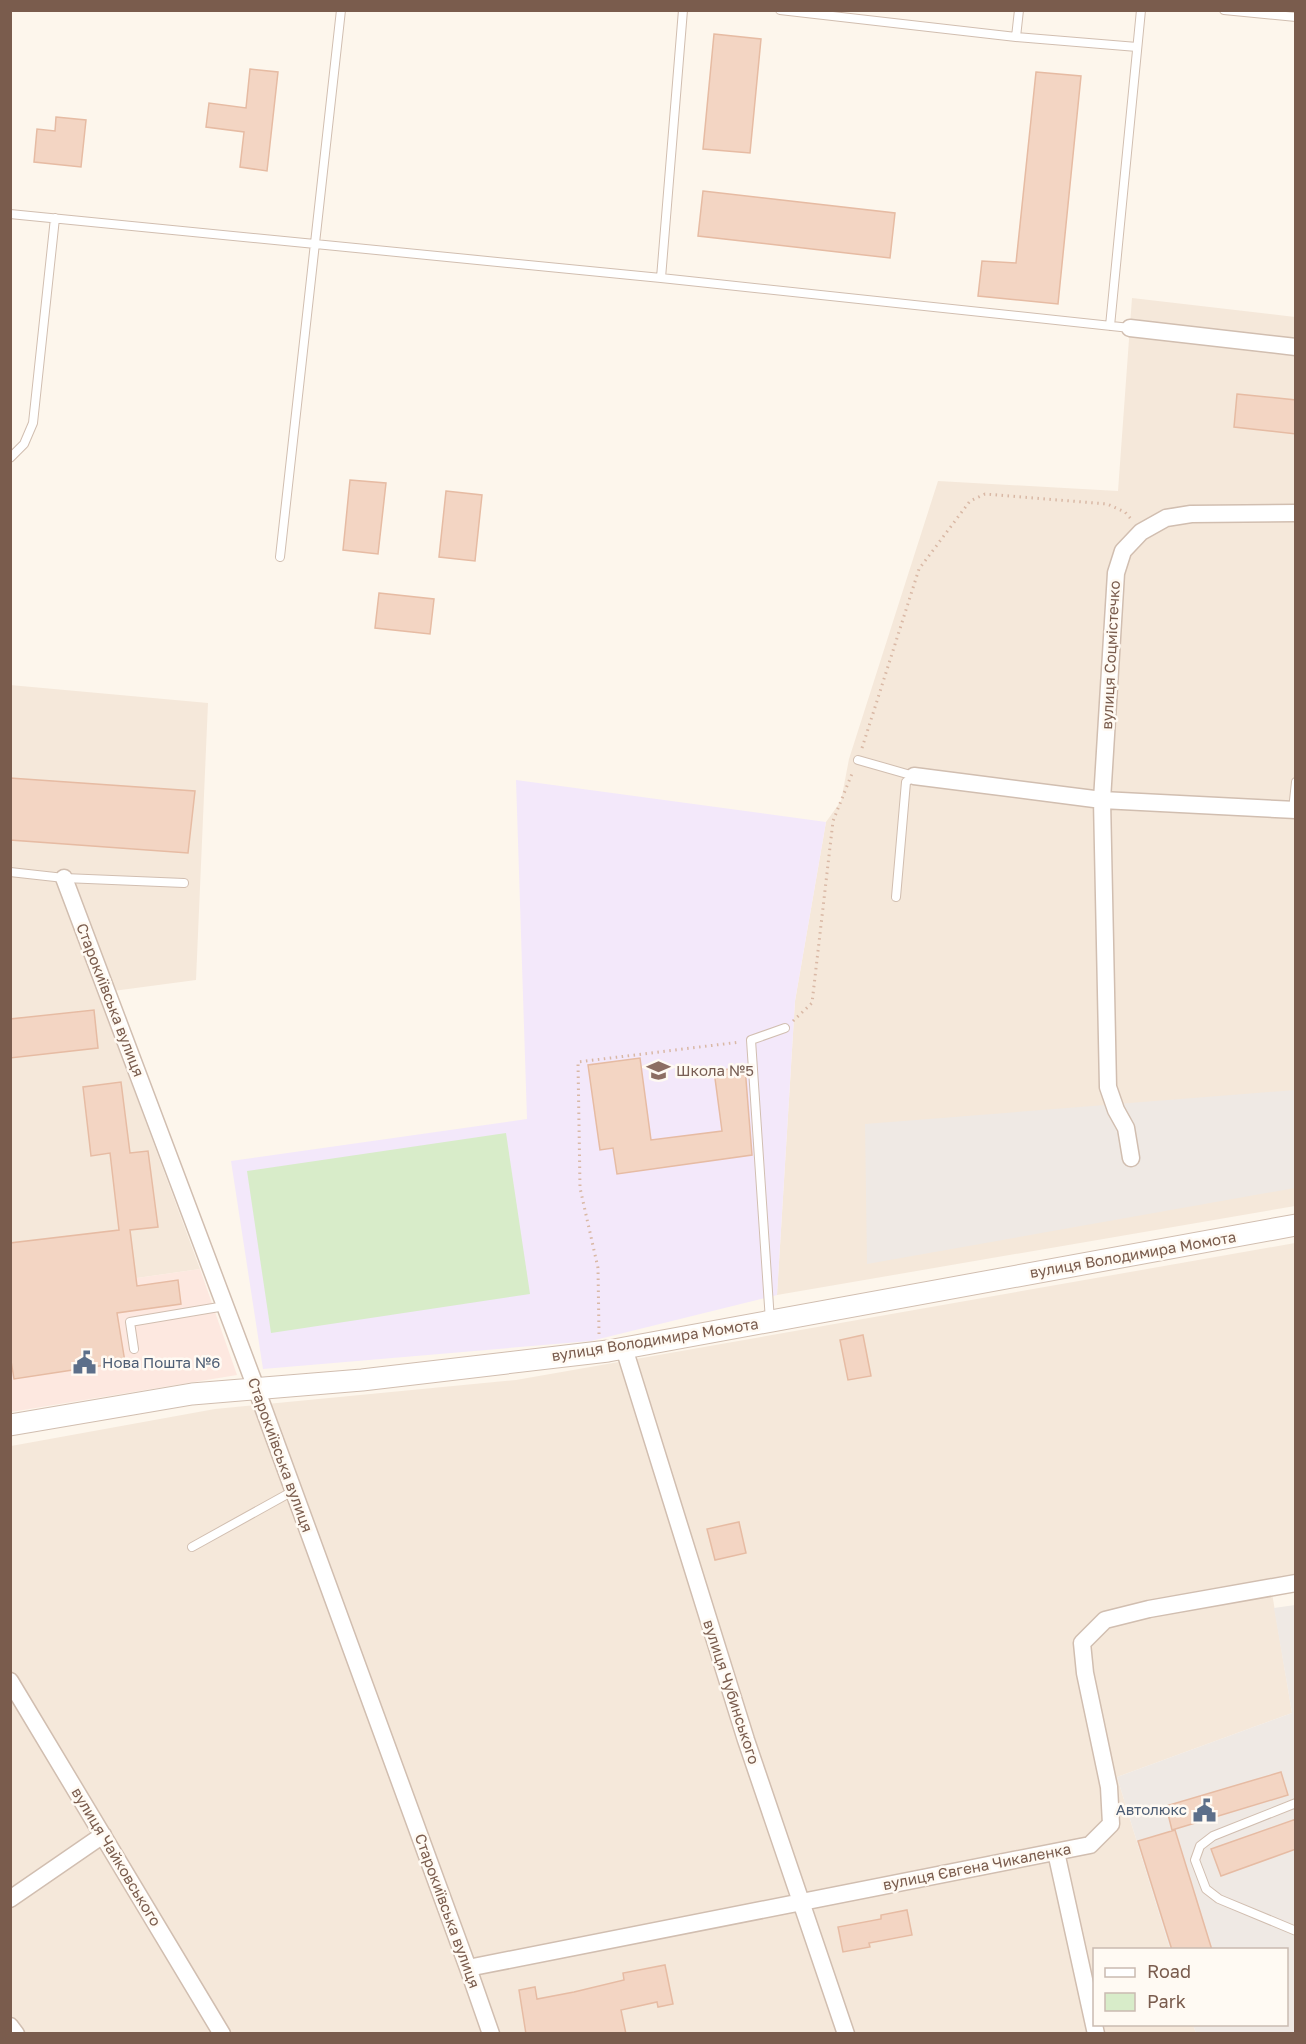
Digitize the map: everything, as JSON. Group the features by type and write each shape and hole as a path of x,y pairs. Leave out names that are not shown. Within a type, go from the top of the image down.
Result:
{"street":[{"path":"1130,328 1296,347"},
{"name":"вулиця Соцмістечко","path":"1131,1158 1126,1128 1116,1110 1108,1087 1102,800 1116,573 1124,551 1141,532 1166,518 1191,514 1296,513"},
{"path":"914,776 1102,800 1294,810"},
{"name":"Старокиївська вулиця","path":"64,878 256,1388 490,2034"},
{"name":"вулиця Володимира Момота","path":"10,1425 192,1394 362,1380 600,1352 1296,1225"},
{"name":"вулиця Чубинського","path":"624,1348 746,1740 846,2034"},
{"name":"вулиця Євгена Чикаленка","path":"468,1968 1090,1845 1111,1824 1109,1787 1084,1673 1082,1643 1105,1620 1149,1609 1296,1583"},
{"name":"вулиця Чайковського","path":"10,1681 222,2034"},
{"path":"10,1899 103,1835"},
{"path":"1056,1852 1093,2020"},
{"path":"10,2026 16,2034"}],"lane":[{"path":"280,557 341,10"},
{"path":"661,278 682,10"},
{"path":"780,10 1016,37 1137,47"},
{"path":"1016,37 1019,10"},
{"path":"1110,326 1141,10"},
{"path":"1224,10 1296,17"},
{"path":"10,214 661,278 1130,328"},
{"path":"10,458 24,444 33,423 55,218"},
{"path":"858,760 914,776"},
{"path":"896,897 906,782 914,776"},
{"path":"1294,810 1296,782"},
{"path":"10,872 64,878 184,883"},
{"path":"770,1321 751,1040 785,1028"},
{"path":"134,1349 130,1322 225,1305"},
{"path":"192,1547 293,1491"},
{"path":"1296,1803 1213,1836 1200,1846 1195,1860 1206,1889 1219,1899 1296,1931"}],"path":[{"path":"785,1028 812,1003 833,821 858,760 919,569 970,501 985,494 1107,504 1125,512 1141,532"},
{"path":"600,1352 598,1268 580,1188 578,1062 751,1040"}],"shaded area":[{"path":"1132,298 1295,317 1295,1206 777,1295 795,1001 826,822 841,801 849,759 938,481 1118,491"},
{"path":"10,685 208,703 196,980 98,993 200,1269 11,1296"},
{"name":"Школа №5","path":"516,780 826,822 795,1001 777,1295 591,1341 263,1369 231,1161 527,1119"},
{"path":"1295,1090 1295,1188 867,1264 865,1124"},
{"path":"1295,1243 1295,1576 1270,1581 1292,1713 1117,1777 1170,1948 1093,1948 1093,2026 1193,2026 1196,2033 11,2034 11,1446 215,1409 516,1380"},
{"path":"200,1269 237,1375 11,1412 10,1296"},
{"path":"1295,1605 1295,2033 1196,2033 1193,2026 1288,2026 1288,1948 1170,1948 1117,1777 1292,1713 1274,1608"}],"green space":[{"path":"506,1133 530,1294 271,1333 247,1171"}],"building":[{"path":"714,34 761,39 750,153 703,149"},
{"path":"250,69 278,72 267,171 240,167 244,132 206,127 209,103 246,108"},
{"path":"1036,72 1081,76 1058,304 978,296 982,261 1016,263"},
{"path":"56,117 86,120 81,167 34,162 37,129 55,131"},
{"path":"703,191 895,213 890,258 698,236"},
{"path":"1237,394 1296,400 1296,434 1234,427"},
{"path":"350,480 386,483 378,554 343,550"},
{"path":"446,491 482,495 475,561 439,557"},
{"path":"379,593 434,599 430,634 375,628"},
{"path":"10,778 195,791 188,853 10,840"},
{"path":"94,1010 98,1048 10,1058 10,1019"},
{"path":"640,1058 651,1140 722,1131 714,1071 745,1067 752,1155 617,1174 613,1148 600,1150 588,1065"},
{"path":"121,1082 130,1153 148,1151 158,1227 130,1230 137,1286 178,1280 181,1304 117,1313 125,1362 14,1379 10,1355 10,1243 119,1230 110,1153 91,1156 83,1087"},
{"path":"863,1335 871,1376 848,1380 840,1340"},
{"path":"739,1522 746,1553 715,1560 707,1529"},
{"path":"1281,1772 1288,1795 1172,1830 1166,1806"},
{"path":"1296,1819 1296,1849 1221,1876 1211,1849"},
{"path":"1175,1830 1211,1948 1171,1948 1138,1841"},
{"path":"907,1910 912,1935 869,1943 870,1947 843,1952 838,1927 881,1919 881,1915"},
{"path":"665,1965 673,2004 658,2007 657,2002 621,2010 626,2034 526,2034 519,1990 535,1987 537,1999 624,1980 623,1973"}],"place":[{"name":"Школа №5","path":"658,1071"},
{"name":"Нова Пошта №6","path":"84,1363"},
{"name":"Автолюкс","path":"1205,1810"}]}
